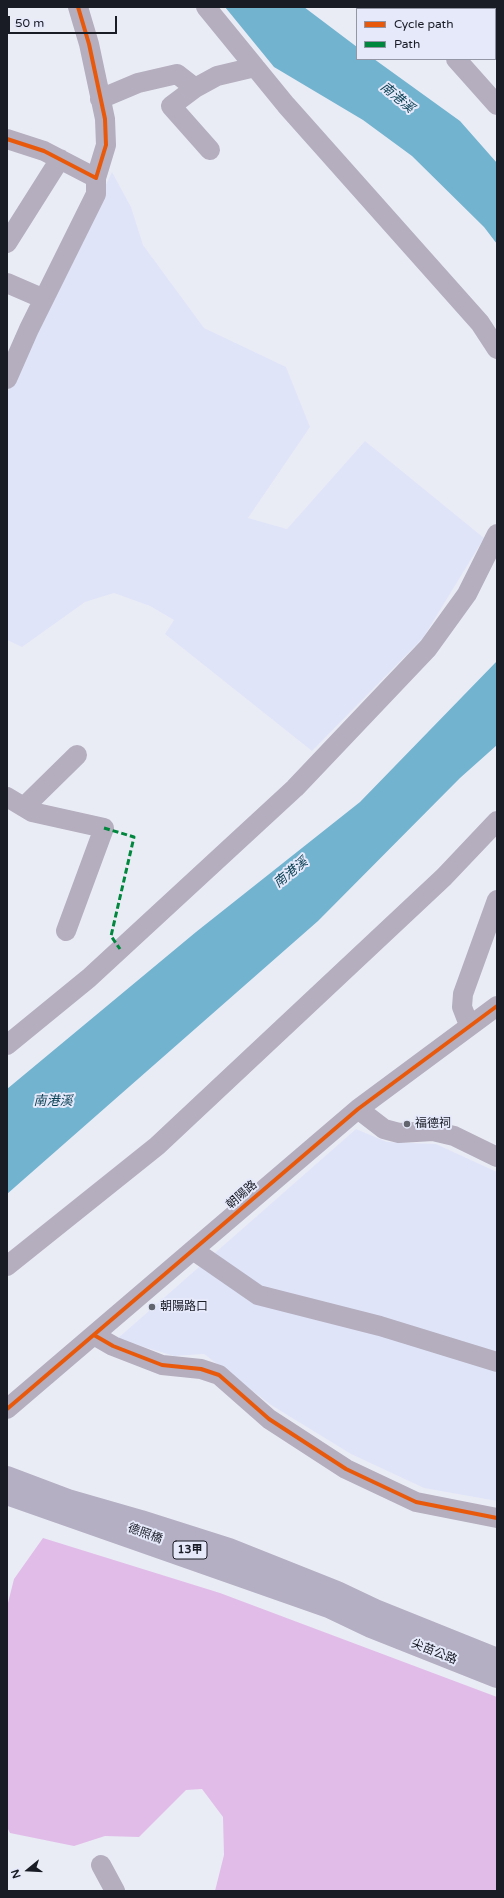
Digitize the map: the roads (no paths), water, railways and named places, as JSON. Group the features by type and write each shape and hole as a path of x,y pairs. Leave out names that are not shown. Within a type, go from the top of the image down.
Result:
{"main road":[{"name":"德照橋","path":"8,1490 329,1607 373,1619"},
{"name":"尖苗公路","path":"373,1619 497,1659"},
{"name":"尖苗公路","path":"373,1619 497,1677"}],"street":[{"path":"7,379 44,299 96,194 96,178 106,145 105,119 89,44 78,7"},
{"path":"206,7 286,105 480,323 497,349"},
{"path":"457,60 497,105"},
{"path":"210,150 171,106 195,88 217,76 255,67"},
{"path":"100,99 138,84 177,74 195,88"},
{"path":"7,139 44,151 96,178"},
{"path":"7,243 60,159"},
{"path":"7,282 44,299"},
{"path":"7,1045 89,978 294,788 428,648 467,594 497,534"},
{"path":"24,807 77,755"},
{"path":"7,797 32,812 104,828 66,931"},
{"path":"7,1266 157,1146 438,882 497,821"},
{"path":"469,1025 462,1007 463,994 497,900"},
{"name":"朝陽路","path":"7,1409 358,1109 469,1025 497,1006"},
{"path":"358,1109 384,1129 399,1133 433,1131 454,1136 497,1157"},
{"path":"193,1250 258,1295 380,1326 497,1362"},
{"path":"94,1334 113,1346 162,1365 201,1369 219,1375 270,1419 346,1469 416,1502 497,1518"},
{"path":"101,1865 115,1891"}],"water":[{"name":"南港溪","path":"225,7 304,7 356,46 356,60 375,60 460,121 497,163 497,244 484,227 412,156 363,120 274,67"},
{"name":"南港溪","path":"497,661 497,745 460,778 318,921 7,1194 7,1089 196,932 360,802"}],"place":[{"name":"福德祠","path":"407,1124"},
{"name":"朝陽路口","path":"152,1307"}]}
